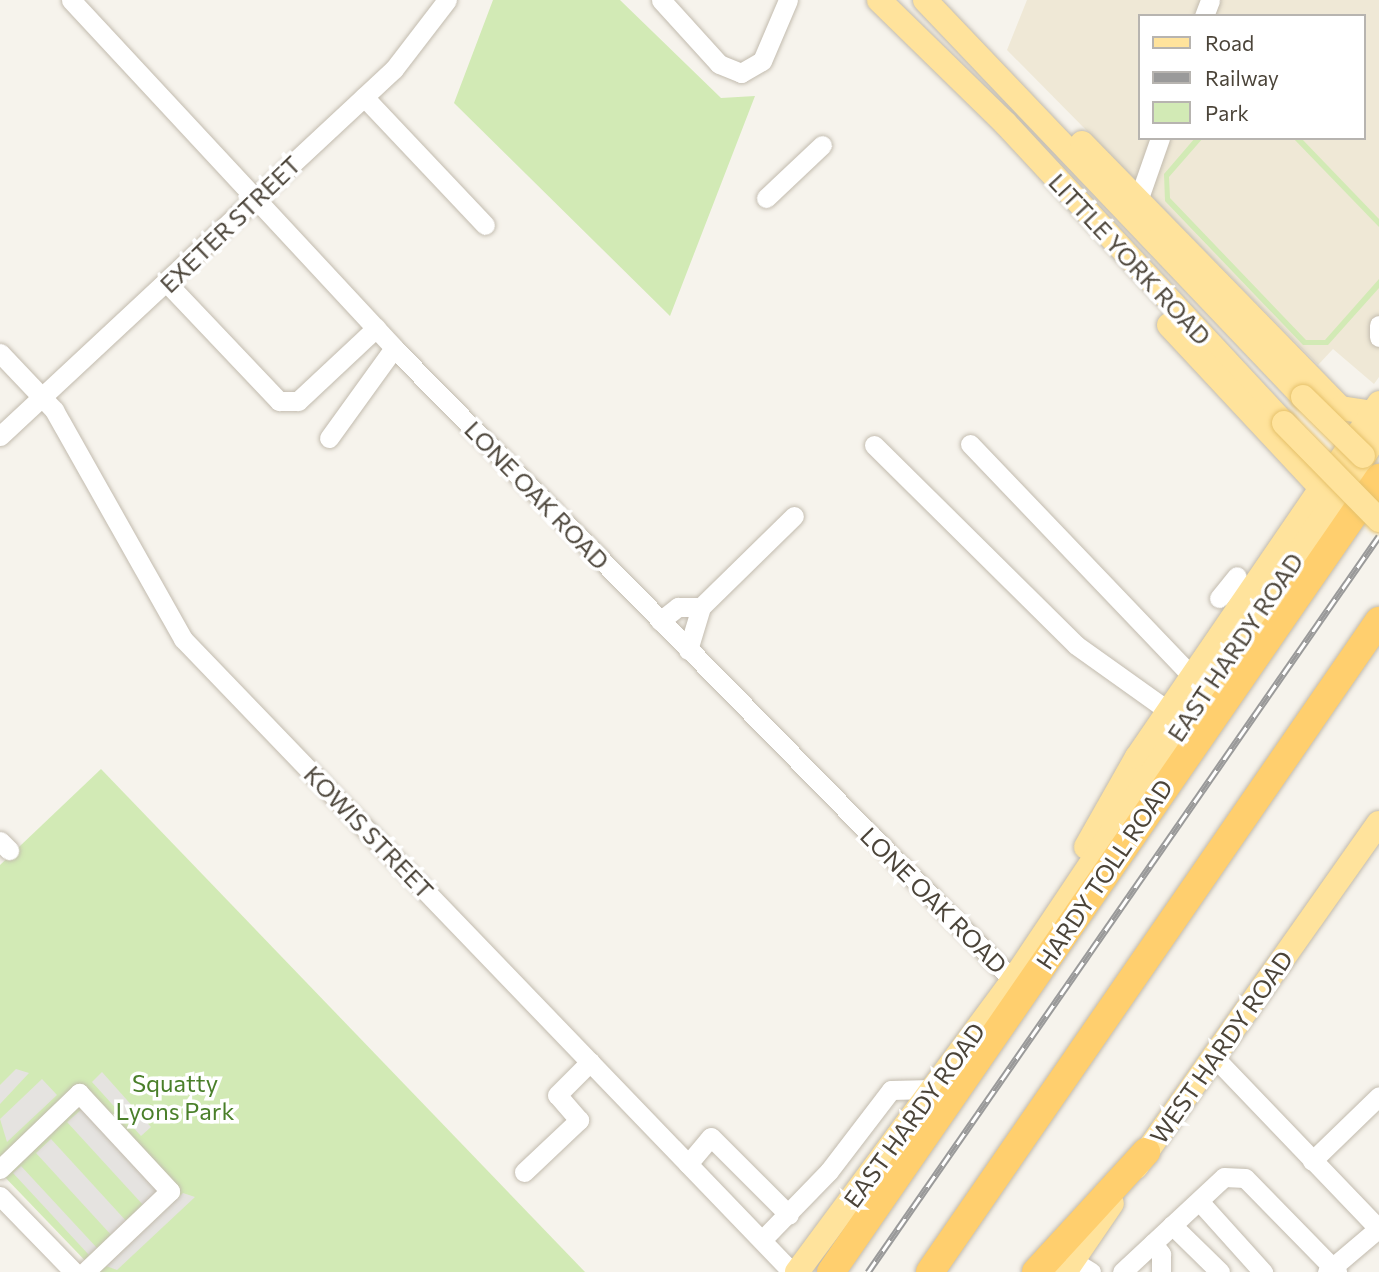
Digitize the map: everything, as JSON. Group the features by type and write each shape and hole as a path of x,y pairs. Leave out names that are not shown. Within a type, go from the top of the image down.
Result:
{"highway":[{"name":"HARDY TOLL ROAD","path":"831,1272 1374,469"},
{"path":"930,1272 1379,621"},
{"path":"1036,1272 1146,1152"}],"main road":[{"name":"LITTLE YORK ROAD","path":"879,0 1005,123 1284,423 1331,485 1379,520"},
{"name":"LITTLE YORK ROAD","path":"925,0 1374,469"},
{"path":"980,98 1002,78"},
{"path":"1013,979 1105,809 1193,677 1331,485 1377,416 1341,408 1073,133 1024,102"},
{"path":"1005,123 1131,282 1284,450 1331,485"},
{"path":"1284,450 1299,453 1321,437 1332,416 1328,394"},
{"name":"EAST HARDY ROAD","path":"795,1272 1013,979 1255,617 1331,485 1374,469 1377,416"},
{"name":"WEST HARDY ROAD","path":"1077,1268 1146,1152 1379,823"},
{"path":"1305,927 1379,850"}],"street":[{"name":"LONE OAK ROAD","path":"71,0 394,348 1013,979"},
{"name":"EXETER STREET","path":"0,436 167,284 364,97 447,0"},
{"path":"660,0 719,64 741,73 762,61 788,0"},
{"path":"364,97 485,225"},
{"path":"1139,198 1159,140"},
{"path":"766,198 822,145"},
{"path":"167,284 279,401 298,401 376,328"},
{"path":"1379,325 1379,337"},
{"path":"329,438 394,348"},
{"name":"KOWIS STREET","path":"0,352 43,399 183,639 795,1272"},
{"path":"970,444 1193,677"},
{"path":"873,445 1076,645 1170,712"},
{"path":"688,650 701,607 794,516"},
{"path":"1219,598 1237,576"},
{"path":"660,621 678,607 701,607"},
{"path":"1122,1272 1224,1177 1245,1178 1332,1270 1379,1229 1215,1058"},
{"path":"524,1172 579,1120 557,1095 590,1062"},
{"path":"762,1240 789,1215 891,1090 932,1089"},
{"path":"0,1169 79,1093 170,1191 85,1272"},
{"path":"1312,1161 1379,1096"},
{"path":"688,1164 711,1138 789,1215"},
{"path":"0,1196 74,1272"},
{"path":"1199,1200 1263,1272"},
{"path":"1172,1225 1220,1272"},
{"path":"1153,1243 1161,1254 1161,1272"}],"shaded area":[{"path":"1027,0 1379,0 1379,377 1374,384 1333,349 1318,365 1007,50"},
{"path":"16,1069 29,1073 0,1104 0,1085"},
{"path":"102,1072 151,1127 141,1136 92,1082"},
{"path":"42,1079 57,1095 7,1142 0,1119"},
{"path":"82,1109 159,1192 144,1206 67,1122"},
{"path":"51,1139 128,1223 113,1237 36,1153"},
{"path":"21,1166 97,1248 89,1255 13,1173"},
{"path":"183,1193 195,1197 117,1270 106,1266"}],"green space":[{"path":"493,0 620,0 721,98 755,96 670,316 454,103"},
{"path":"1193,140 1201,140 1169,177 1170,198 1306,340 1325,340 1379,279 1379,288 1328,345 1303,345 1165,201 1164,174"},
{"path":"1295,140 1303,140 1379,219 1379,227"},
{"name":"Squatty Lyons Park","path":"101,769 585,1272 96,1272 0,1172 0,865"}],"railway":[{"path":"868,1272 1379,536"}]}
